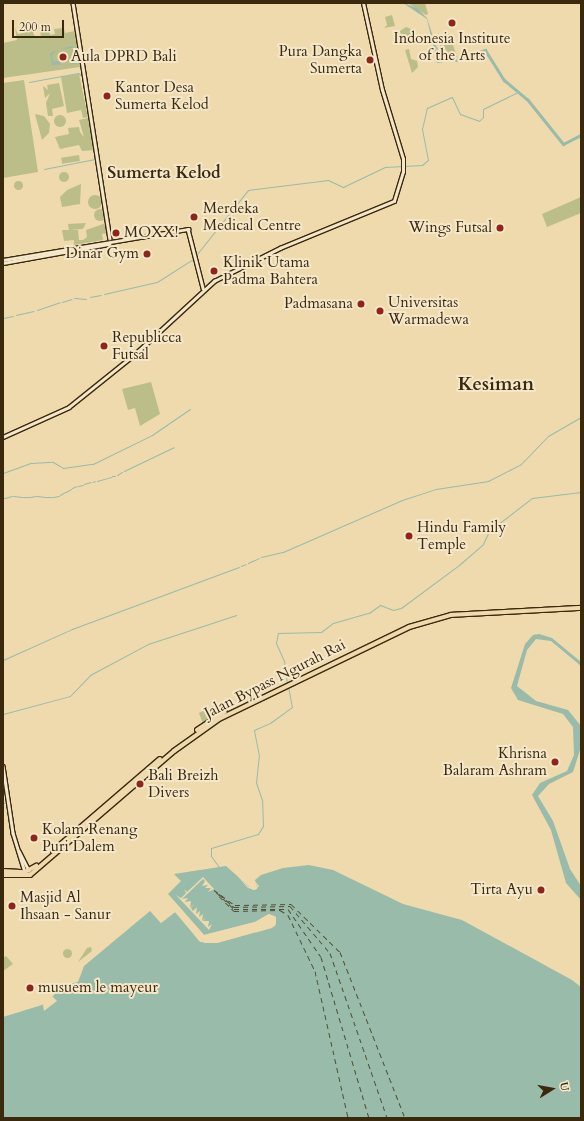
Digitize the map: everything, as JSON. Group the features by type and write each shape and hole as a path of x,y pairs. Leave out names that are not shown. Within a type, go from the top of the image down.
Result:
{"highway":[{"name":"Jalan Bypass Ngurah Rai","path":"27,873 201,730 279,687 388,636 444,616 581,607"},
{"path":"3,871 27,873"},
{"path":"3,875 27,873"}],"main road":[{"path":"73,3 110,238 108,244"},
{"path":"3,436 69,408 137,353 203,288 280,248 376,208 394,198 404,166 363,3"},
{"path":"3,262 68,252 108,244 115,241 188,229 203,288"},
{"path":"110,238 115,241"},
{"path":"3,766 18,850 27,873"}],"green space":[{"path":"408,3 425,3 428,14 426,15"},
{"path":"392,15 395,26 384,28 387,25 385,17"},
{"path":"406,27 411,29 412,41 407,46 410,40 405,39 403,45 400,31"},
{"path":"15,28 18,34 33,31 35,38 41,36 40,32 49,30 50,35 55,34 54,29 64,28 65,33 75,31 80,67 3,78 3,43 17,40"},
{"path":"449,34 458,59 453,60 453,54 449,55 451,61 442,62 446,58 441,56 438,60 436,45 441,54 448,53 438,37 447,39 445,35"},
{"path":"409,49 411,59 417,61 418,67 412,73 405,50"},
{"path":"79,74 88,117 83,118 81,110 67,113 61,77"},
{"path":"24,80 38,172 3,178 3,83"},
{"path":"59,83 64,106 52,109 53,116 48,116 46,103 50,93 45,98 43,86 48,90 47,85"},
{"path":"35,114 44,116 50,124 49,133 42,140"},
{"path":"60,115 64,117 66,121 64,125 60,127 56,125 54,121 56,117"},
{"path":"88,118 94,150 82,151 79,145 60,149 55,137 69,134 68,128 79,127 80,132 84,137 79,120"},
{"path":"79,155 80,161 62,164 61,158"},
{"path":"62,172 66,172 68,173 68,181 62,182 59,179 59,175"},
{"path":"18,180 23,185 18,190 13,185"},
{"path":"81,184 80,204 62,207 60,197 67,190"},
{"path":"95,195 100,197 102,202 100,207 95,209 90,207 88,202 90,197"},
{"path":"581,197 581,213 547,227 542,214"},
{"path":"98,209 102,209 106,215 102,221 98,221 94,217 94,213"},
{"path":"86,223 83,229 69,230 68,224"},
{"path":"106,223 108,233 102,234 103,240 74,245 74,240 64,241 62,230 78,230 79,240 83,240 87,237 86,230"},
{"path":"151,382 160,414 140,426 135,408 128,410 122,389"},
{"path":"217,705 220,714 214,718 210,707"},
{"path":"209,708 213,718 203,724 199,713"},
{"path":"91,947 92,951 78,962 87,948"},
{"path":"67,948 72,953 67,958 62,953"},
{"path":"6,956 13,964 3,971 3,958"}],"shaded area":[{"path":"403,3 417,8 427,18 436,46 439,62 458,60 437,63 427,19"},
{"path":"71,46 77,49 77,64 64,64 75,63 73,48 60,50"},
{"path":"57,51 52,55 53,62 59,61 61,65 52,65 50,53"},
{"path":"539,634 552,638 581,662 581,666 551,641 536,639 527,650 517,686 536,701 568,710 581,726 580,750 573,772 549,784 538,796 553,821 570,869 581,886 581,900 566,883 551,830 532,795 540,783 567,771 574,755 573,727 563,714 518,700 511,688 525,644 533,635"},
{"path":"309,865 333,870 403,904 462,920 572,980 581,987 581,1118 3,1118 3,1017 45,1004 64,985 78,982 84,966 150,911 161,923 175,912 200,942 217,943 275,926 276,917 269,914 255,922 204,935 168,894 181,881 174,874 226,866 253,890 257,889 255,880 261,875 283,868"}],"pier":[{"path":"228,865 249,887 257,886 253,879 259,886 255,890 248,888"},
{"path":"203,877 214,889 208,892 211,888 205,888 208,885 202,886 205,881 203,879 182,899 188,898 185,902 191,901 190,908 194,904 191,908 193,911 197,907 196,914 200,911 199,917 203,914 202,921 206,917 203,921 209,921 208,927 212,924 209,930 176,895 181,898 186,893 184,889 187,892"},
{"path":"168,894 204,935 255,922 269,914 276,917 276,924 272,928 217,943 204,943 201,940 208,942 271,926 274,918 270,916 256,924 208,938 199,933"},
{"path":"176,910 199,938 175,912 161,923 151,912 161,922"},
{"path":"52,996 57,1001 44,1011 43,1005"}],"waterway":[{"path":"437,53 443,39"},
{"path":"456,60 485,50 504,80 527,99 563,144 581,135"},
{"path":"29,82 78,73 82,76 89,117"},
{"path":"197,254 248,190 328,180 343,187 385,167 422,165 428,160 422,129 427,108 452,97 460,114 479,121 483,117 483,109 516,93"},
{"path":"44,169 95,159 89,119"},
{"path":"104,294 157,282 193,259"},
{"path":"90,297 101,295"},
{"path":"74,298 86,299"},
{"path":"62,302 72,299"},
{"path":"37,310 60,302"},
{"path":"16,315 34,311"},
{"path":"3,318 13,316"},
{"path":"3,473 31,463 53,462 63,468 93,464 152,435 190,409"},
{"path":"261,557 283,552 402,500 436,489 488,481 520,465 548,436 581,417"},
{"path":"124,471 174,447"},
{"path":"117,475 122,472"},
{"path":"97,481 111,477"},
{"path":"84,484 91,482"},
{"path":"78,486 83,485"},
{"path":"72,488 77,486"},
{"path":"66,492 71,489"},
{"path":"60,495 65,492"},
{"path":"287,684 284,661 276,643 278,633 321,632 333,623 369,613 380,605 393,610 401,608 459,565 483,544 489,531 532,498 581,492"},
{"path":"5,498 12,496"},
{"path":"13,496 22,497"},
{"path":"30,497 36,496"},
{"path":"37,496 45,497"},
{"path":"53,497 59,496"},
{"path":"23,497 29,497"},
{"path":"46,497 52,497"},
{"path":"248,563 259,558"},
{"path":"241,566 246,564"},
{"path":"3,660 72,629 239,567"},
{"path":"3,714 70,696 90,675 148,644 236,615"},
{"path":"219,867 211,856 211,848 258,834 263,826 262,800 256,783 259,756 254,730 270,723 292,707 288,687"},
{"path":"5,786 6,799"}],"ferry route":[{"path":"214,890 235,905 291,904 340,952 405,1118"},
{"path":"216,892 234,909 288,909 321,957 369,1118"},
{"path":"219,894 234,907 290,906 330,953 387,1118"},
{"path":"219,896 234,911 280,910 288,915 315,971 348,1118"}],"place":[{"name":"Indonesia Institute of the Arts","path":"452,23"},
{"name":"Aula DPRD Bali","path":"63,57"},
{"name":"Pura Dangka Sumerta","path":"370,60"},
{"name":"Kantor Desa Sumerta Kelod","path":"107,96"},
{"name":"Merdeka Medical Centre","path":"194,217"},
{"name":"Wings Futsal","path":"500,228"},
{"name":"MOXX!","path":"116,233"},
{"name":"Dinar Gym","path":"147,254"},
{"name":"Klinik Utama Padma Bahtera","path":"214,271"},
{"name":"Padmasana","path":"361,304"},
{"name":"Universitas Warmadewa","path":"380,311"},
{"name":"Republicca Futsal","path":"104,346"},
{"name":"Hindu Family Temple","path":"409,536"},
{"name":"Khrisna Balaram Ashram","path":"555,762"},
{"name":"Bali Breizh Divers","path":"140,784"},
{"name":"Kolam Renang Puri Dalem","path":"34,838"},
{"name":"Tirta Ayu","path":"541,890"},
{"name":"Masjid Al Ihsaan - Sanur","path":"12,906"},
{"name":"musuem le mayeur","path":"30,988"}],"district":[{"name":"Sumerta Kelod","path":"164,173"},
{"name":"Kesiman","path":"496,385"}]}
